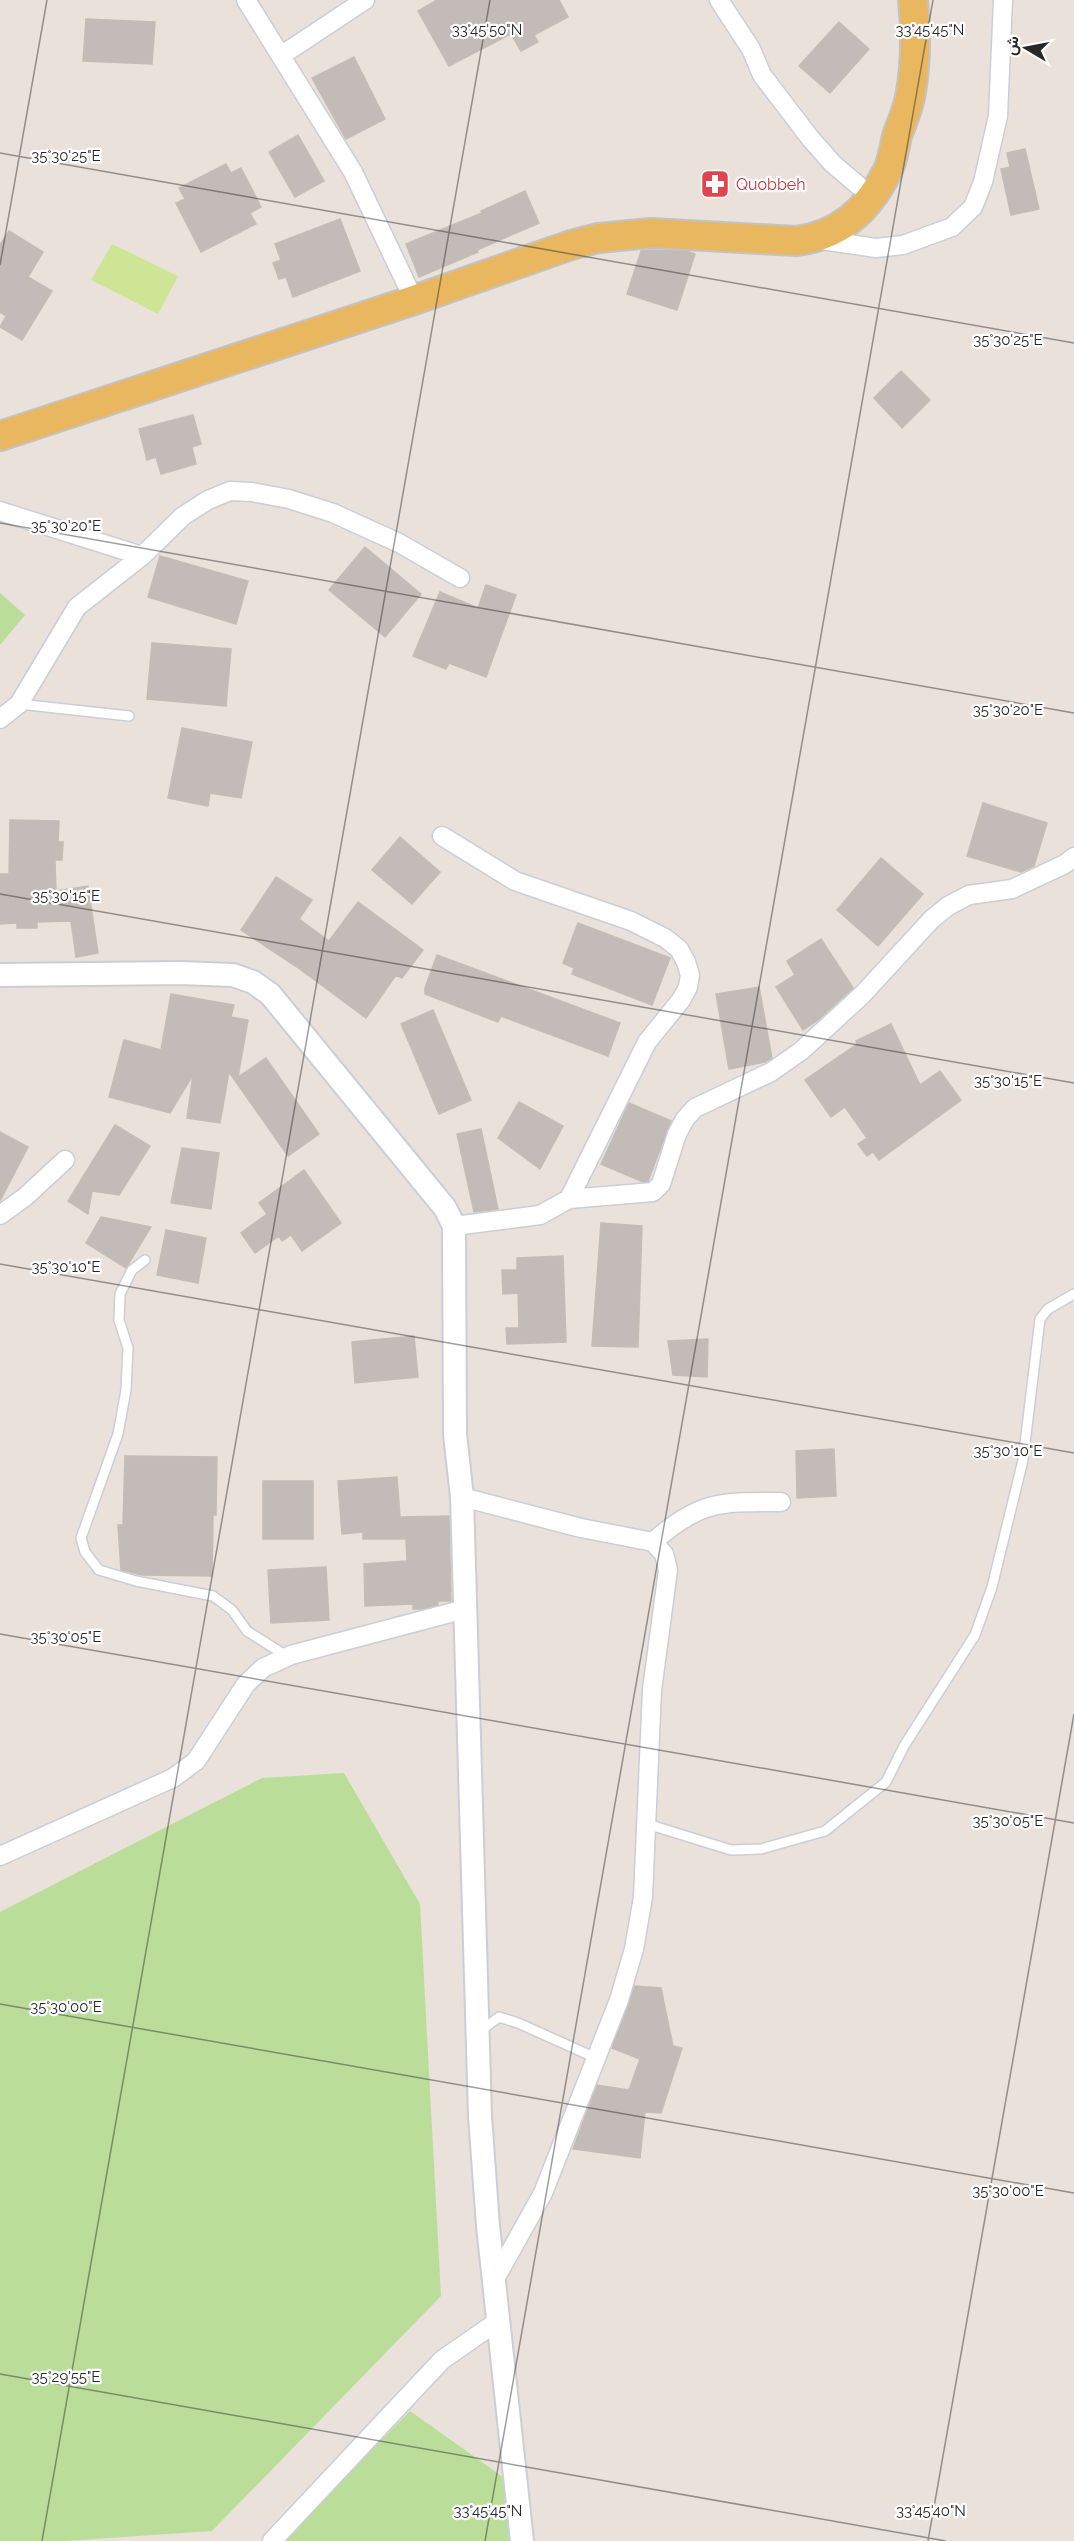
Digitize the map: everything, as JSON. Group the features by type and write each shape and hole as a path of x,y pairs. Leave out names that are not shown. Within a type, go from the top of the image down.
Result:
{"main road":[{"path":"0,436 414,300 539,255 598,238 651,234 769,241 814,239 838,229 856,216 872,197 888,170 911,94 915,24 913,0"}],"street":[{"path":"246,0 353,172 414,300"},
{"path":"282,55 365,0"},
{"path":"718,0 750,49 762,75 810,138 833,164 872,197"},
{"path":"814,239 876,248 903,245 952,227 973,207 983,182 998,116 1003,0"},
{"path":"0,719 19,704 78,607 142,556 183,516 208,500 230,491 252,492 333,513 399,543 460,578"},
{"path":"0,512 142,556"},
{"path":"442,836 515,881 631,921 665,938 679,949 686,962 690,975 688,987 681,1000 647,1042 569,1199"},
{"path":"454,1226 540,1215 569,1199 653,1192 661,1184 676,1134 695,1108 771,1072 801,1052 862,995 931,920 948,906 969,895 1012,889 1065,864 1074,856"},
{"path":"0,975 180,973 233,975 253,982 270,994 445,1208 454,1226 454,1434 462,1497 477,2034 488,2226 522,2541"},
{"path":"0,1215 65,1160"},
{"path":"462,1497 581,1528 653,1542 664,1554 668,1570 652,1690 648,1736 643,1897 634,1949 619,2000 543,2193 495,2279"},
{"path":"653,1542 688,1514 715,1504 781,1502"},
{"path":"0,1856 173,1778 196,1761 246,1684 263,1668 288,1657 465,1609"},
{"path":"272,2541 442,2360 498,2321"}],"lane":[{"path":"19,704 129,716"},
{"path":"145,1260 132,1270 120,1294 120,1320 128,1348 126,1390 118,1434 81,1538 85,1552 99,1570 136,1581 213,1596 232,1610 247,1631 288,1657"},
{"path":"647,1824 731,1850 761,1849 825,1831 886,1782 904,1746 975,1635 992,1587 1023,1460 1040,1319 1048,1309 1074,1294"},
{"path":"477,2034 500,2018 518,2023 596,2058"}],"green space":[{"path":"112,244 178,276 158,314 91,280"},
{"path":"0,593 25,615 0,645"},
{"path":"344,1773 420,1904 441,2296 212,2531 64,2541 0,2541 0,1912 262,1778"},
{"path":"410,2411 503,2477 509,2541 281,2541"}],"building":[{"path":"437,0 559,0 568,17 534,35 538,42 521,51 511,34 449,66 418,11"},
{"path":"86,19 155,22 152,64 83,61"},
{"path":"839,22 869,49 830,93 799,66"},
{"path":"354,57 385,119 346,139 312,78"},
{"path":"298,135 324,181 295,197 269,152"},
{"path":"1025,149 1039,209 1011,215 1001,169 1010,167 1007,153"},
{"path":"226,164 231,173 241,168 261,207 250,213 256,224 201,252 176,203 185,199 179,188"},
{"path":"525,191 539,223 419,277 406,244 482,213 481,211"},
{"path":"340,219 360,271 293,297 286,277 279,279 273,263 281,260 275,244"},
{"path":"9,231 43,252 28,277 52,291 22,340 0,327 6,316 0,312 0,245"},
{"path":"641,251 686,251 695,254 677,310 627,294"},
{"path":"901,371 930,400 902,428 874,398"},
{"path":"193,415 201,444 192,447 196,464 161,474 156,457 147,460 139,429"},
{"path":"365,547 421,594 385,637 329,590"},
{"path":"160,556 248,581 236,624 148,597"},
{"path":"486,585 516,595 486,677 449,663 446,669 413,656 440,592 478,608"},
{"path":"152,643 231,649 226,706 147,699"},
{"path":"182,728 252,742 241,798 210,793 208,806 168,798"},
{"path":"983,803 1047,823 1034,866 1021,872 967,856"},
{"path":"10,820 59,821 58,842 63,842 62,860 55,860 56,891 88,886 98,953 76,957 71,921 37,922 37,928 17,928 17,923 0,924 0,874 9,874"},
{"path":"400,837 440,872 412,904 372,870"},
{"path":"881,858 923,894 878,946 837,910"},
{"path":"276,877 312,900 299,919 329,941 358,902 423,950 402,978 396,975 366,1018 297,967 241,930"},
{"path":"578,923 670,958 652,1005 572,974 574,968 563,963"},
{"path":"821,939 853,988 818,1020 803,1030 776,987 795,975 787,961"},
{"path":"437,955 620,1023 608,1056 501,1016 498,1022 425,994"},
{"path":"759,987 772,1058 765,1062 729,1069 716,994"},
{"path":"171,994 234,1005 231,1017 248,1020 238,1077 266,1058 319,1134 288,1156 229,1072 220,1123 187,1118 193,1075 170,1113 109,1097 124,1040 161,1050"},
{"path":"433,1010 471,1100 439,1114 401,1024"},
{"path":"891,1024 920,1085 940,1071 961,1100 879,1160 873,1152 867,1156 858,1144 867,1138 845,1107 831,1117 805,1080 857,1044 856,1041"},
{"path":"519,1102 563,1126 540,1169 498,1138"},
{"path":"629,1103 671,1121 648,1181 643,1182 601,1164"},
{"path":"115,1125 150,1146 119,1195 92,1191 88,1214 68,1201"},
{"path":"481,1129 498,1209 474,1212 457,1134"},
{"path":"0,1132 28,1147 0,1201"},
{"path":"182,1148 219,1153 211,1209 171,1203"},
{"path":"304,1170 341,1223 302,1251 291,1235 282,1241 279,1236 255,1253 241,1233 267,1214 259,1203"},
{"path":"101,1217 151,1227 126,1268 86,1243"},
{"path":"601,1223 642,1226 638,1347 592,1346"},
{"path":"166,1230 206,1238 198,1283 157,1275"},
{"path":"563,1256 566,1342 507,1344 506,1328 519,1328 518,1293 503,1294 502,1270 517,1270 517,1258"},
{"path":"414,1336 418,1377 355,1383 352,1342"},
{"path":"708,1339 707,1377 673,1375 668,1341"},
{"path":"834,1449 836,1496 797,1498 796,1451"},
{"path":"125,1456 217,1457 212,1576 142,1575 121,1570 118,1525 123,1525"},
{"path":"397,1477 400,1517 449,1516 451,1601 438,1601 438,1605 422,1609 413,1609 413,1604 365,1606 364,1564 407,1561 406,1539 363,1539 363,1532 342,1534 338,1481"},
{"path":"263,1481 313,1481 313,1539 263,1539"},
{"path":"326,1567 329,1620 271,1623 268,1570"},
{"path":"635,1986 661,1988 673,2046 682,2048 661,2113 645,2112 640,2158 573,2149 597,2085 629,2090 640,2059 612,2048"}],"place":[{"name":"Quobbeh","path":"715,184"}]}
